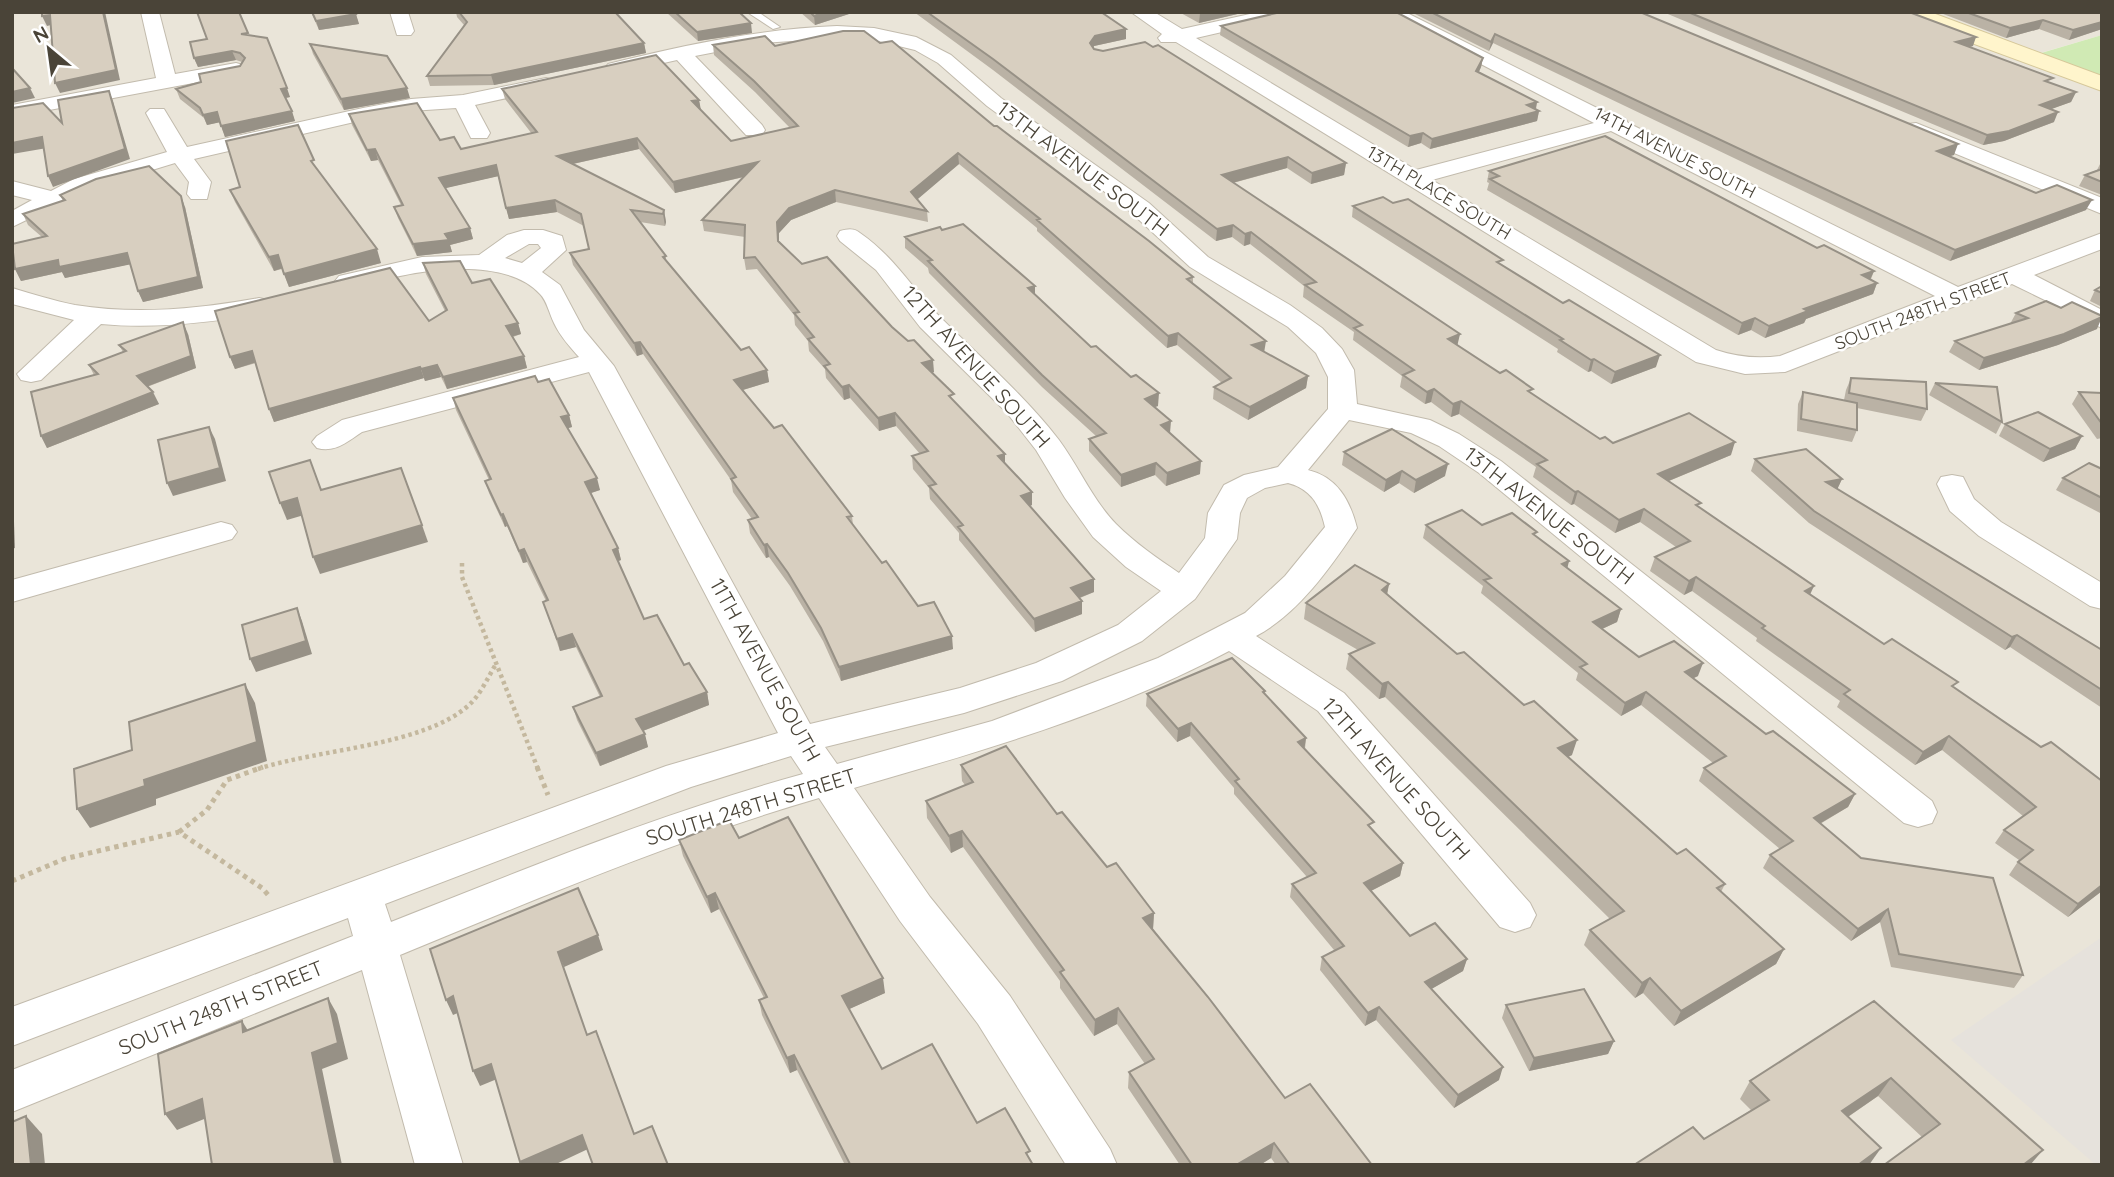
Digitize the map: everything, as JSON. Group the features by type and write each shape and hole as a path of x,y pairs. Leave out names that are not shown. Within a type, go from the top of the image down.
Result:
{"main road":[{"path":"1909,12 2102,84"}],"street":[{"path":"150,12 167,81"},
{"name":"13TH PLACE SOUTH","path":"1140,12 1706,356 1741,366"},
{"path":"1154,41 1286,12"},
{"name":"14TH AVENUE SOUTH","path":"1390,12 1957,297"},
{"name":"13TH AVENUE SOUTH","path":"597,72 778,32 861,34 894,38 926,47 948,60 992,100 1106,181 1171,234 1198,261 1235,286 1270,303 1306,329 1336,360 1345,382 1342,411 1420,426 1449,440 1490,467 1917,812"},
{"path":"682,54 754,130"},
{"path":"12,111 236,69"},
{"path":"12,220 51,198 114,173 319,119 411,105 463,101 570,78"},
{"path":"463,101 479,133"},
{"path":"157,113 180,155 200,181 199,194"},
{"path":"1896,120 2102,207"},
{"path":"1413,178 1617,124"},
{"path":"12,188 51,198"},
{"name":"12TH AVENUE SOUTH","path":"849,236 884,265 937,329 1017,407 1049,447 1080,498 1104,530 1137,560 1183,591"},
{"path":"319,290 378,272 417,264 506,268 554,250 553,241 540,237 512,241 506,268"},
{"name":"SOUTH 248TH STREET","path":"1741,366 1785,364 2102,240"},
{"name":"11TH AVENUE SOUTH","path":"506,268 544,283 555,295 568,325 597,361 800,740 915,909 994,1010 1093,1165"},
{"path":"2014,275 2102,320"},
{"path":"12,296 57,310 101,318 203,315 283,300"},
{"path":"31,373 101,318"},
{"path":"327,442 352,426 597,361"},
{"path":"12,1027 679,776 800,740 964,699 1049,672 1130,634 1183,591 1221,539 1224,513 1234,492 1255,481 1288,474 1342,411"},
{"name":"SOUTH 248TH STREET","path":"12,1091 649,838 733,808 1002,733 1170,667 1257,621 1297,584 1328,548 1341,528 1335,503 1312,480 1288,474"},
{"path":"1952,484 1961,504 1990,529 2102,598"},
{"path":"12,591 221,532"},
{"name":"12TH AVENUE SOUTH","path":"1229,635 1331,702 1515,915"},
{"path":"362,895 439,1165"}],"lane":[{"path":"751,12 778,32"}],"path":[{"path":"462,563 462,577 559,821"},
{"path":"12,881 64,859 179,832 195,824 211,807 227,780 289,760 406,734 452,716 469,705 496,664"},
{"path":"179,832 262,888 279,906 289,922"}],"shaded area":[{"path":"12,12 2102,12 2102,35 2030,56 2102,84 2102,1165 12,1165"},
{"path":"2102,937 2102,1165 2096,1165 1951,1040"}],"green space":[{"path":"2102,35 2102,84 2028,57"}],"building":[{"path":"42,12 103,12 116,70 55,83 50,15 42,16"},
{"path":"197,12 239,12 248,33 241,34 267,38 287,88 281,89 292,111 221,126 217,112 203,115 200,108 176,89 201,82 199,74 240,66 245,58 232,51 194,58 190,42 207,39"},
{"path":"312,12 355,12 356,14 316,21"},
{"path":"459,12 615,12 644,43 491,75 427,76 467,22"},
{"path":"675,12 739,12 751,23 697,32"},
{"path":"927,12 1101,12 1126,29 1095,36 1090,43 1094,49 1103,51 1145,42 1153,47 1158,45 1346,163 1312,173 1288,157 1222,175 1460,334 1448,339 1500,373 1506,370 1533,389 1528,391 1600,439 1605,437 1613,443 1689,413 1735,442 1658,474 1701,503 1696,505 1814,586 1805,591 1884,644 1892,639 1958,682 1952,686 2041,747 2051,742 2102,781 2102,885 2078,904 2018,862 2033,850 2004,830 2036,807 1949,736 1923,752 1844,694 1850,690 1762,628 1765,626 1696,577 1689,581 1655,557 1690,541 1644,509 1619,520 1537,464 1547,460 1461,401 1453,404 1434,389 1427,392 1403,375 1414,370 1354,328 1362,325 1305,285 1316,282 1251,232 1245,234 1233,225 1217,229"},
{"path":"1281,12 1396,12 1483,58 1476,71 1537,102 1527,105 1539,111 1432,139 1423,133 1410,136 1221,26"},
{"path":"1431,12 1640,12 1958,144 1937,151 2036,193 2057,185 2092,200 1955,250 1495,34 1491,42"},
{"path":"1688,12 1909,12 1976,37 1956,42 2053,78 2045,81 2076,92 2040,105 2058,112 2009,131 1987,135"},
{"path":"1966,12 2102,12 2102,22 2073,30 2043,20 2010,28"},
{"path":"843,31 864,31 880,43 892,41 994,126 1149,241 1193,277 1187,279 1266,341 1252,345 1308,376 1250,407 1214,387 1231,378 1178,333 1168,336 1037,220 1040,219 958,153 911,192 927,211 835,190 789,208 777,222 778,241 802,264 827,257 892,327 908,341 914,340 933,360 922,363 954,394 949,396 1005,454 998,456 1032,492 1021,496 1094,579 1071,588 1082,601 1034,619 958,527 963,525 929,486 936,484 912,456 928,451 895,413 878,418 849,385 842,387 824,366 830,364 808,339 814,337 794,313 799,312 755,257 744,258 745,225 702,220 758,162 673,182 637,138 557,156 664,210 663,214 631,210 666,256 663,257 741,350 749,347 767,370 734,380 774,428 782,425 852,516 847,517 882,563 886,561 918,606 934,602 952,636 839,667 821,628 788,573 767,544 764,545 748,520 758,517 731,479 736,477 640,342 634,343 570,253 589,249 581,214 555,200 506,208 496,165 439,178 470,228 445,234 449,240 413,244 394,207 403,205 375,149 367,150 349,114 417,103 440,140 454,137 461,149 537,132 502,89 656,55 699,100 692,101 731,141 798,126 754,81 713,45 765,36 775,46"},
{"path":"310,44 387,56 407,88 341,99"},
{"path":"12,68 30,88 12,92"},
{"path":"109,91 125,149 48,176 42,137 12,143 12,108 43,103 62,123 58,100"},
{"path":"298,125 314,160 311,161 377,249 284,274 278,255 269,257 230,190 240,187 226,141"},
{"path":"1605,136 1817,248 1824,245 1874,271 1862,275 1877,283 1804,309 1808,311 1769,326 1755,318 1742,323 1490,179 1499,176 1489,171"},
{"path":"149,166 181,196 198,277 138,291 127,253 59,267 58,260 15,269 12,244 47,236 23,214 65,200 60,195 96,179"},
{"path":"2102,169 2102,182 2085,175"},
{"path":"1383,197 1393,203 1408,199 1503,260 1497,262 1563,303 1569,300 1660,355 1615,372 1594,359 1591,360 1560,340 1563,339 1353,206"},
{"path":"963,224 1035,286 1028,288 1091,347 1096,346 1131,377 1136,375 1159,393 1145,399 1171,421 1161,425 1201,461 1167,473 1156,463 1121,475 1089,439 1106,433 1042,375 928,261 932,260 905,237 940,227 942,230"},
{"path":"460,261 472,283 490,279 518,323 506,326 524,356 443,377 437,365 421,369 420,367 269,409 252,351 230,357 215,311 390,268 429,321 447,310 423,263"},
{"path":"2046,301 2061,308 2072,302 2102,317 2064,334 1984,358 1955,341 2028,318 2016,313"},
{"path":"183,322 191,356 137,376 153,392 41,436 31,392 98,374 89,365 126,351 119,345"},
{"path":"535,376 538,382 549,379 569,415 561,417 597,478 585,482 618,548 613,550 644,619 657,615 684,665 689,663 707,692 636,719 645,734 596,753 573,707 602,696 572,634 557,639 543,602 548,600 524,549 519,551 485,481 491,479 453,398"},
{"path":"1851,378 1926,382 1927,409 1849,393"},
{"path":"1935,383 1997,387 2002,422"},
{"path":"1803,392 1857,403 1857,430 1801,419"},
{"path":"2079,392 2102,393 2102,424"},
{"path":"2038,412 2082,436 2050,449 2005,424"},
{"path":"209,427 220,468 167,483 158,440"},
{"path":"1392,429 1448,464 1416,480 1402,471 1386,480 1344,452"},
{"path":"1806,449 1842,479 1826,482 2102,650 2102,690 2017,635 2012,637 1814,511 1755,459"},
{"path":"310,460 321,490 401,468 422,525 313,557 297,498 280,503 269,472"},
{"path":"2089,463 2102,469 2102,498 2063,478"},
{"path":"1462,510 1482,525 1512,513 1537,532 1533,534 1569,561 1562,564 1621,609 1593,622 1639,657 1674,641 1703,663 1685,672 1766,734 1773,731 1855,794 1814,818 1861,858 1993,878 2023,975 1899,954 1888,909 1858,929 1770,855 1793,841 1704,768 1726,756 1646,692 1625,703 1580,667 1587,664 1484,580 1491,578 1426,525"},
{"path":"1355,565 1389,584 1382,590 1457,654 1464,652 1524,705 1534,701 1577,740 1558,748 1677,854 1686,849 1725,884 1717,888 1784,949 1681,1011 1650,978 1642,983 1590,930 1624,911 1388,682 1382,684 1349,654 1374,643 1306,603"},
{"path":"297,608 306,641 250,659 242,625"},
{"path":"1232,658 1306,738 1298,742 1374,822 1368,825 1403,863 1364,883 1410,936 1435,923 1467,959 1425,982 1503,1067 1458,1095 1379,1007 1368,1013 1322,957 1344,946 1292,884 1316,873 1235,781 1239,779 1191,723 1178,729 1147,694"},
{"path":"245,684 257,742 144,780 145,786 77,809 74,769 132,750 129,722"},
{"path":"1006,746 1057,814 1062,812 1107,867 1116,863 1154,913 1143,918 1208,997 1285,1098 1310,1084 1372,1165 1290,1165 1274,1143 1236,1165 1192,1165 1129,1072 1154,1059 1118,1008 1095,1020 1060,972 1064,970 962,831 949,836 926,801 973,782 961,765"},
{"path":"788,817 883,978 842,996 882,1069 932,1044 977,1123 1005,1108 1030,1151 1026,1153 1033,1165 848,1165 850,1164 794,1055 787,1058 759,1000 767,997 715,893 707,897 679,840 729,820 739,838"},
{"path":"578,888 598,935 558,952 587,1035 596,1031 634,1134 652,1126 668,1165 593,1165 582,1135 520,1162 491,1064 473,1071 453,996 446,1000 430,949"},
{"path":"1584,989 1614,1041 1534,1058 1506,1005"},
{"path":"328,998 338,1043 312,1053 335,1165 212,1165 202,1099 165,1114 158,1054 242,1021 243,1032"},
{"path":"1874,1001 2043,1150 2023,1165 1884,1165 1940,1124 1891,1078 1842,1111 1881,1148 1858,1165 1634,1165 1693,1127 1704,1139 1769,1100 1750,1081"},
{"path":"26,1116 31,1165 12,1165 12,1122"}]}
